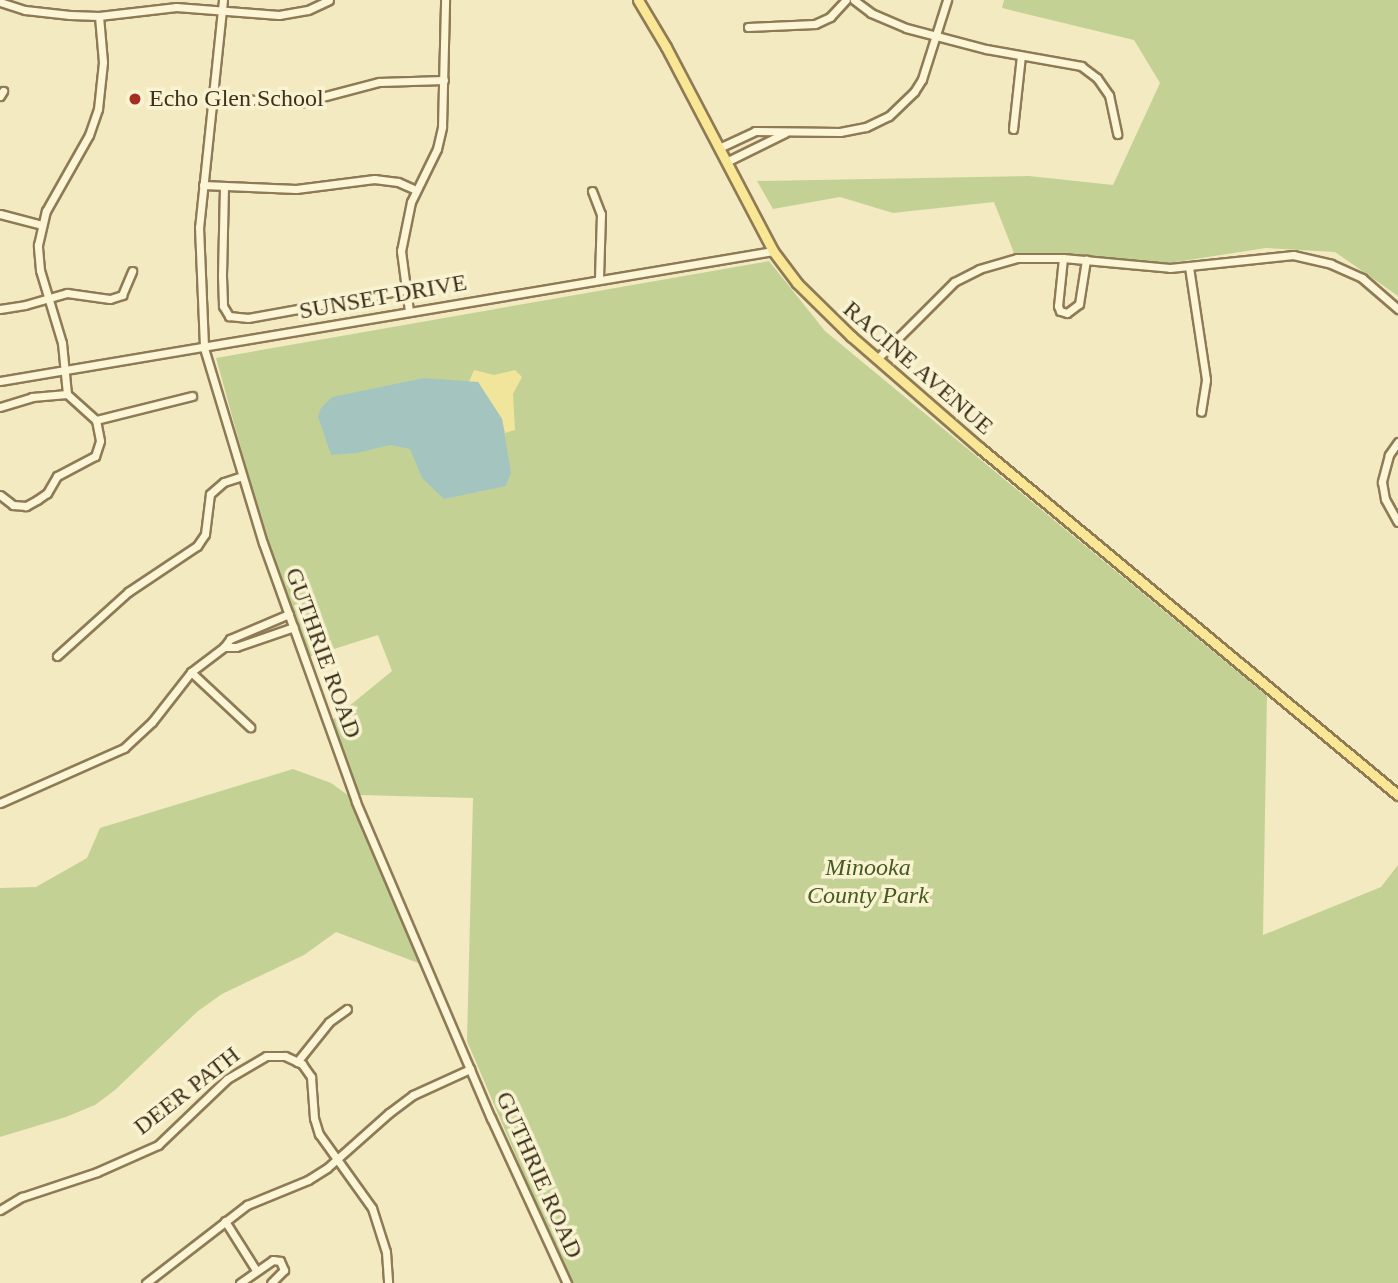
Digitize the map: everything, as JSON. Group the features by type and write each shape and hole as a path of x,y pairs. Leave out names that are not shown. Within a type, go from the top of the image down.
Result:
{"main road":[{"name":"RACINE AVENUE","path":"638,0 773,251 797,283 877,359 1398,794"}],"street":[{"name":"GUTHRIE ROAD","path":"223,0 203,185 199,264 204,348 242,476 346,774 470,1069 566,1283"},
{"path":"0,2 42,13 99,16 176,7 279,15 308,9 329,0"},
{"path":"409,311 404,290 401,251 416,190 440,137 445,0"},
{"path":"748,27 815,24 830,17 846,0"},
{"path":"854,0 891,23 936,37 1087,69 1109,95 1117,134"},
{"path":"719,148 755,131 853,130 889,116 919,85 947,0"},
{"path":"0,495 13,505 26,506 47,493 57,476 95,456 100,441 96,421 67,394 66,370 38,254 42,225 54,194 89,135 98,109 103,72 99,16"},
{"path":"1013,129 1021,55"},
{"path":"212,97 299,103 379,82 444,80"},
{"path":"726,162 786,132"},
{"path":"203,185 296,189 374,179 398,182 416,190"},
{"path":"224,187 223,306 229,316 248,318 404,290"},
{"path":"592,191 601,214 599,278"},
{"path":"0,214 42,225"},
{"name":"SUNSET DRIVE","path":"0,381 599,278 773,251"},
{"path":"877,359 942,291 971,273 1017,258 1063,258 1150,268 1189,267 1287,255 1345,269 1368,282 1398,309"},
{"path":"1063,258 1058,306 1060,312 1067,313 1079,304 1086,260"},
{"path":"1189,267 1206,380 1201,412"},
{"path":"0,309 67,293 110,299 122,295 132,271"},
{"path":"0,407 32,397 67,394"},
{"path":"96,421 192,396"},
{"path":"1398,442 1389,455 1382,482 1387,505 1398,522"},
{"path":"57,656 128,592 197,546 205,534 210,494 224,482 242,476"},
{"path":"0,803 124,748 147,728 191,672 224,647 234,635 289,614"},
{"path":"257,626 260,638"},
{"path":"224,647 236,647 294,626"},
{"path":"191,672 250,727"},
{"path":"347,1009 329,1022 297,1062 311,1077 314,1118 319,1133 372,1208 386,1252 388,1283"},
{"name":"DEER PATH","path":"0,1210 22,1197 97,1172 158,1145 227,1079 266,1056 285,1056 297,1062"},
{"path":"146,1283 164,1272 247,1205 307,1180 337,1160 388,1113 413,1095 470,1069"},
{"path":"225,1221 256,1270"},
{"path":"240,1283 273,1260 280,1261 284,1270 271,1283"}],"green space":[{"path":"1004,0 1398,0 1398,296 1335,252 1266,248 1169,263 1014,253 994,202 893,213 840,197 773,209 757,181 1029,176 1113,185 1160,83 1134,40 1002,8"},
{"name":"Minooka County Park","path":"769,261 825,331 1267,696 1263,935 1381,887 1398,865 1398,1283 570,1283 467,1041 473,798 358,795 331,721 392,671 378,635 309,657 266,539 216,358"},
{"path":"293,769 331,783 349,796 421,964 336,932 304,955 222,994 198,1011 115,1090 95,1105 66,1117 0,1137 0,888 36,887 87,858 100,828"}],"sand":[{"path":"474,370 494,375 515,370 522,377 513,394 515,430 505,433 502,419 478,382 469,382"}],"water":[{"path":"424,378 478,382 502,419 511,472 506,486 444,499 422,478 410,449 390,445 357,453 331,455 318,417 321,408 332,397"}],"place":[{"name":"Echo Glen School","path":"135,99"}]}
